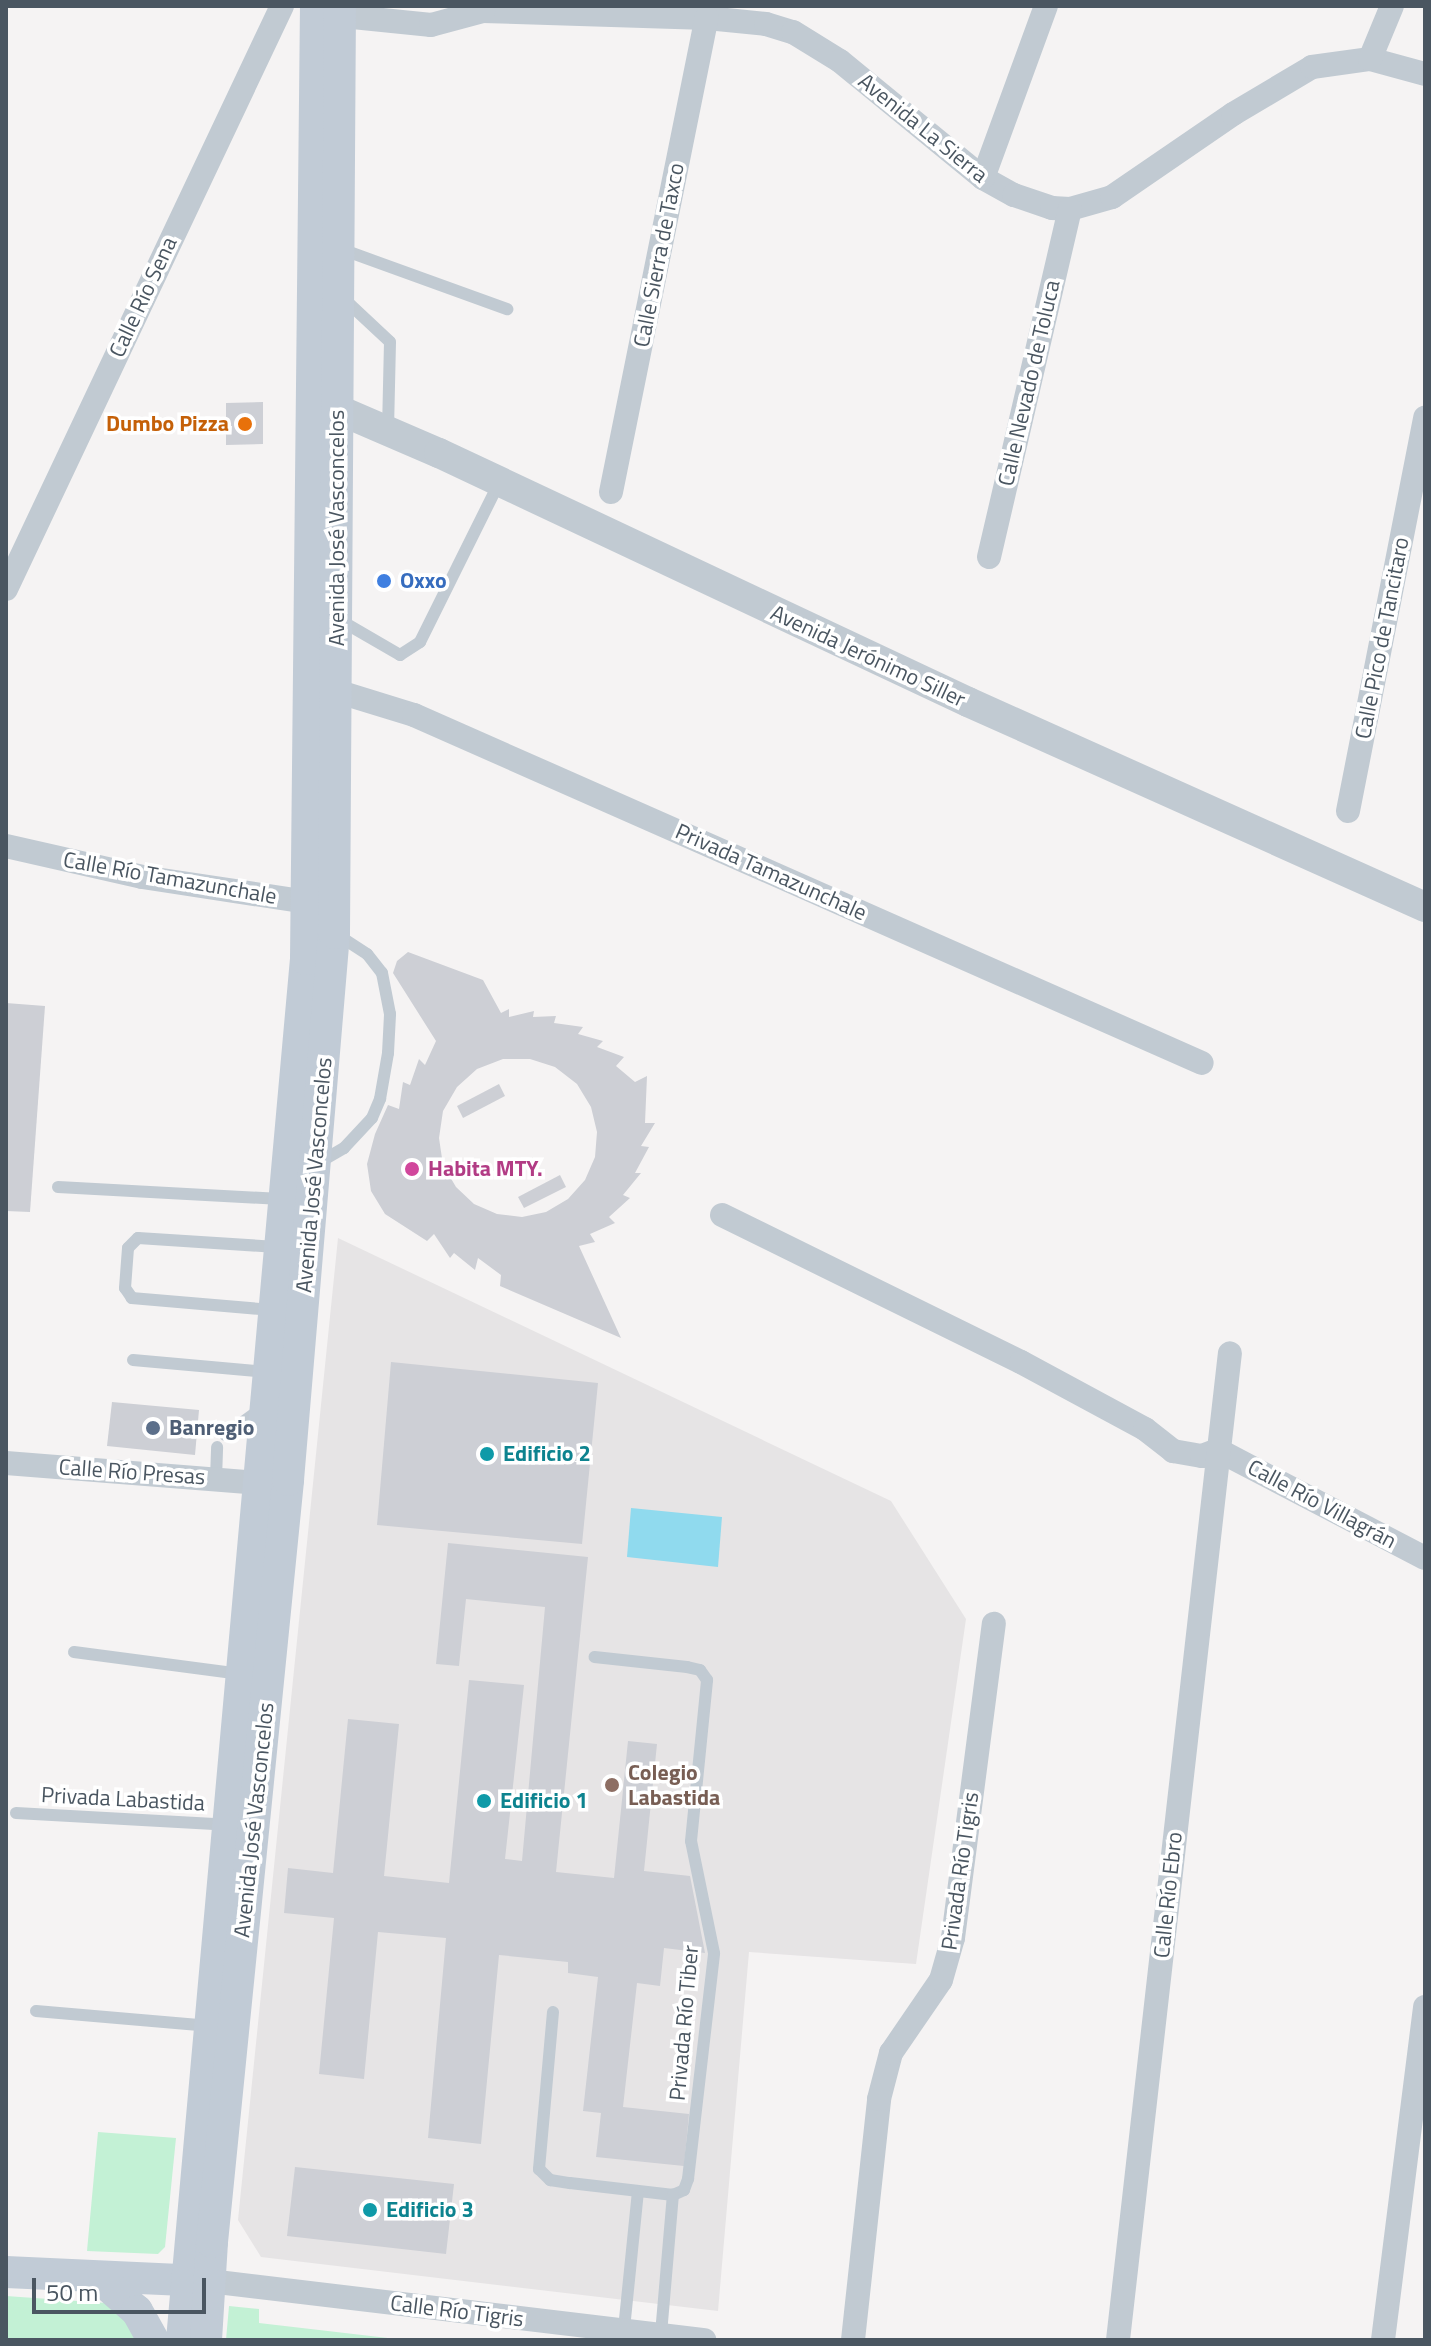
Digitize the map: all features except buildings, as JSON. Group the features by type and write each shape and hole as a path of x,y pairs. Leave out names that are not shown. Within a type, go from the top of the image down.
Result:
{"main road":[{"name":"Avenida José Vasconcelos","path":"323,691 336,617 326,404 338,294 328,10"},
{"name":"Avenida José Vasconcelos","path":"182,2340 198,2281 254,1676 316,1165 326,914 323,691 328,10"},
{"name":"Avenida José Vasconcelos","path":"221,2027 228,1825 254,1676 258,1483 284,1199 326,914"},
{"path":"6,2272 198,2281"},
{"path":"99,2278 137,2311 153,2340"},
{"name":"Avenida José Vasconcelos","path":"198,2281 206,2340"}],"street":[{"name":"Calle Río Sena","path":"6,589 282,6"},
{"path":"983,178 1046,6"},
{"path":"1370,59 1392,6"},
{"name":"Avenida La Sierra","path":"328,10 431,25 474,8 653,10 766,24 820,46 983,178 1034,203 1070,209 1112,197 1233,114 1312,67 1370,59 1425,74"},
{"name":"Calle Sierra de Taxco","path":"611,492 707,18"},
{"name":"Calle Nevado de Toluca","path":"989,557 1070,209"},
{"name":"Avenida Jerónimo Siller","path":"326,404 982,708 1425,907"},
{"name":"Calle Pico de Tancitaro","path":"1348,811 1425,417"},
{"name":"Privada Tamazunchale","path":"323,691 414,715 1202,1063"},
{"name":"Calle Río Tamazunchale","path":"6,846 326,914"},
{"path":"722,1215 1021,1362 1145,1429 1173,1451 1202,1456 1218,1450"},
{"name":"Calle Río Ebro","path":"1118,2340 1230,1353"},
{"name":"Calle Río Villagrán","path":"1218,1450 1425,1558"},
{"name":"Calle Río Presas","path":"6,1463 258,1483"},
{"name":"Privada Río Tigris","path":"853,2340 884,2073 903,2033 941,1980 950,1949 994,1624"},
{"path":"1383,2340 1425,2007"},
{"name":"Calle Río Tigris","path":"198,2281 705,2340"}],"lane":[{"path":"338,248 507,309"},
{"path":"338,294 390,342 388,431"},
{"path":"336,617 400,655 420,642 499,483"},
{"path":"316,1165 344,1148 372,1118 380,1099 388,1053 390,1014 382,973 326,914"},
{"path":"58,1187 284,1199"},
{"path":"275,1311 132,1298 125,1288 128,1248 138,1238 280,1247"},
{"path":"133,1360 268,1372"},
{"path":"225,1435 265,1406"},
{"path":"216,1479 217,1447"},
{"path":"74,1652 254,1676"},
{"name":"Privada Río Tiber","path":"595,1657 687,1667 700,1670 707,1680 691,1841 714,1953 688,2179 684,2190 673,2195 661,2334"},
{"name":"Privada Labastida","path":"16,1813 228,1825"},
{"path":"36,2011 221,2027"},
{"path":"553,2012 539,2169 550,2180 673,2195"},
{"path":"624,2329 638,2192"}],"shaded area":[{"name":"Colegio Labastida","path":"338,1238 891,1501 966,1619 916,1964 749,1952 718,2311 261,2257 238,2220"}],"green space":[{"path":"98,2132 176,2138 165,2247 158,2254 87,2251"},
{"path":"6,2296 106,2303 119,2310 142,2340 6,2340"},
{"path":"229,2306 259,2309 259,2323 405,2340 226,2340"}],"water":[{"path":"631,1508 722,1517 718,1567 627,1557"}],"place":[{"name":"Dumbo Pizza","path":"245,424"},
{"name":"Oxxo","path":"384,581"},
{"name":"Habita MTY.","path":"412,1169"},
{"name":"Banregio","path":"153,1428"},
{"name":"Edificio 2","path":"487,1454"},
{"name":"Colegio Labastida","path":"612,1785"},
{"name":"Edificio 1","path":"484,1801"},
{"name":"Edificio 3","path":"370,2210"}]}
